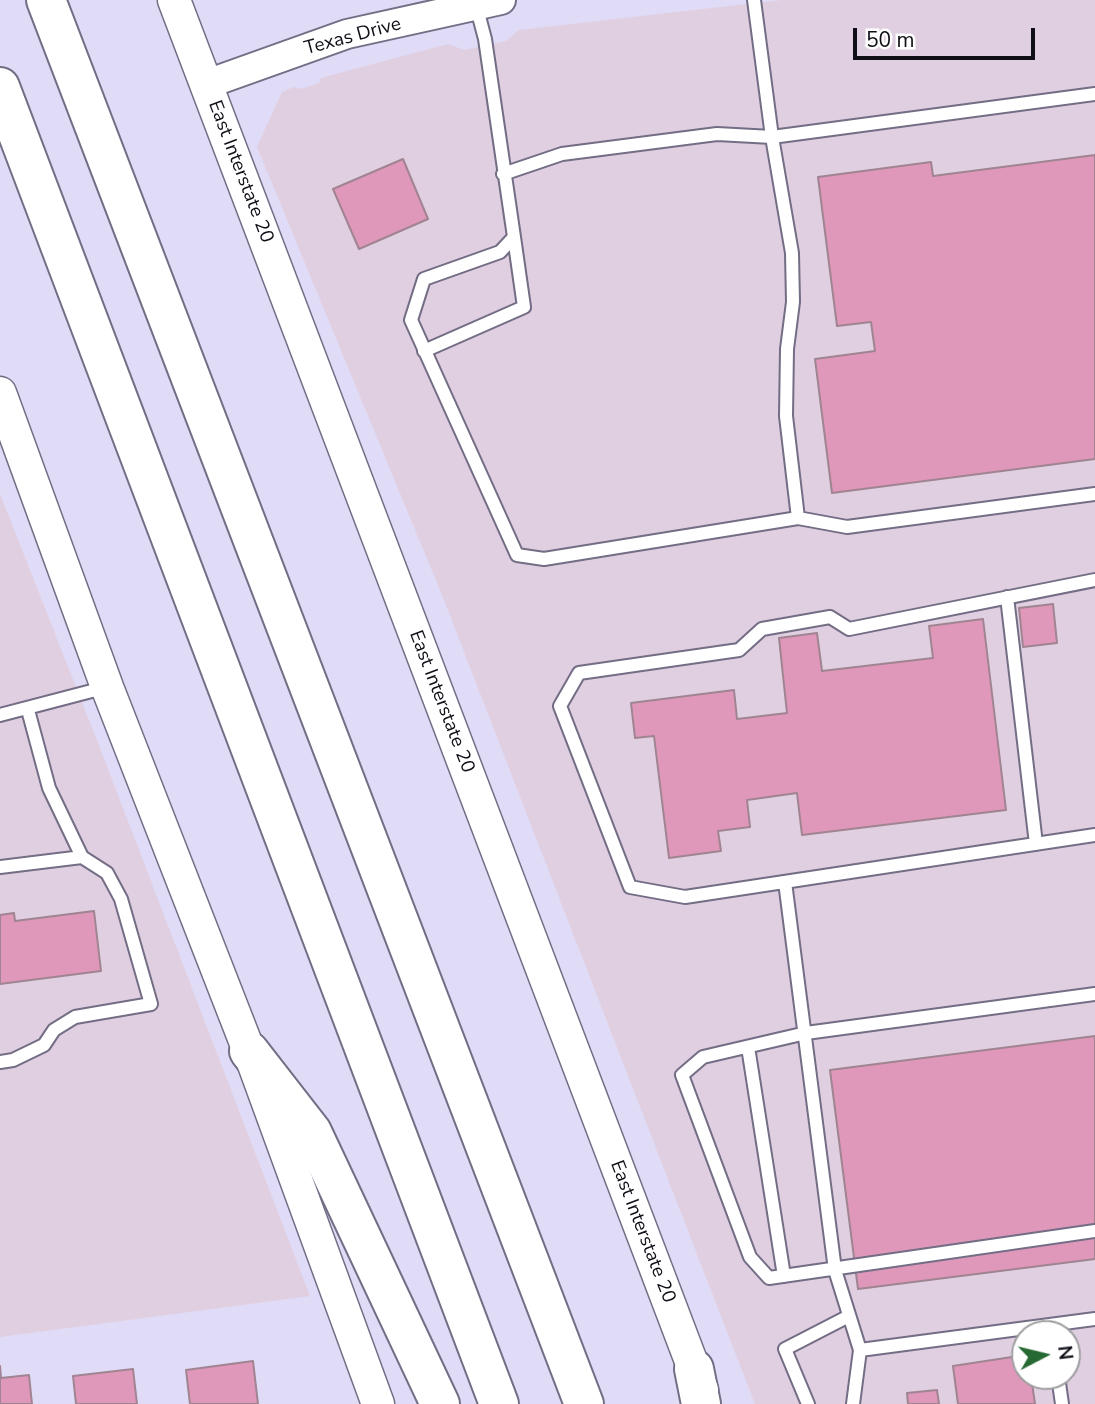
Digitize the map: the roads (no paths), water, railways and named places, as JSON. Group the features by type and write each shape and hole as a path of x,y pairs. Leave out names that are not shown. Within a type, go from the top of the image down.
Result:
{"highway":[{"path":"46,0 584,1404"},
{"path":"0,87 499,1404"},
{"path":"249,1051 312,1132 440,1404"}],"main road":[{"name":"East Interstate 20","path":"174,0 697,1386 707,1404"},
{"path":"0,393 107,687 249,1051 378,1404"}],"street":[{"name":"Texas Drive","path":"207,83 347,34 489,2"}],"lane":[{"path":"754,0 772,137 792,253 793,302 787,349 786,416 797,518"},
{"path":"424,351 524,307 485,39 489,2"},
{"path":"503,174 562,154 717,134 772,137 1095,94"},
{"path":"514,237 500,252 424,279 411,320 517,555 544,559 797,518 847,527 1095,494"},
{"path":"1095,580 849,629 830,617 762,629 739,650 579,673 560,706 631,887 685,897 1095,835"},
{"path":"1007,597 1037,844"},
{"path":"0,715 28,710 107,687"},
{"path":"0,1062 13,1060 44,1045 54,1030 75,1017 151,1004 121,899 107,873 82,857 49,788 28,710"},
{"path":"0,867 82,857"},
{"path":"785,882 835,1270 860,1350 853,1404"},
{"path":"1095,994 806,1033 703,1057 682,1075 750,1257 769,1278 1095,1231"},
{"path":"748,1047 784,1276"},
{"path":"808,1404 785,1349 849,1316"},
{"path":"860,1350 1011,1334"}]}
